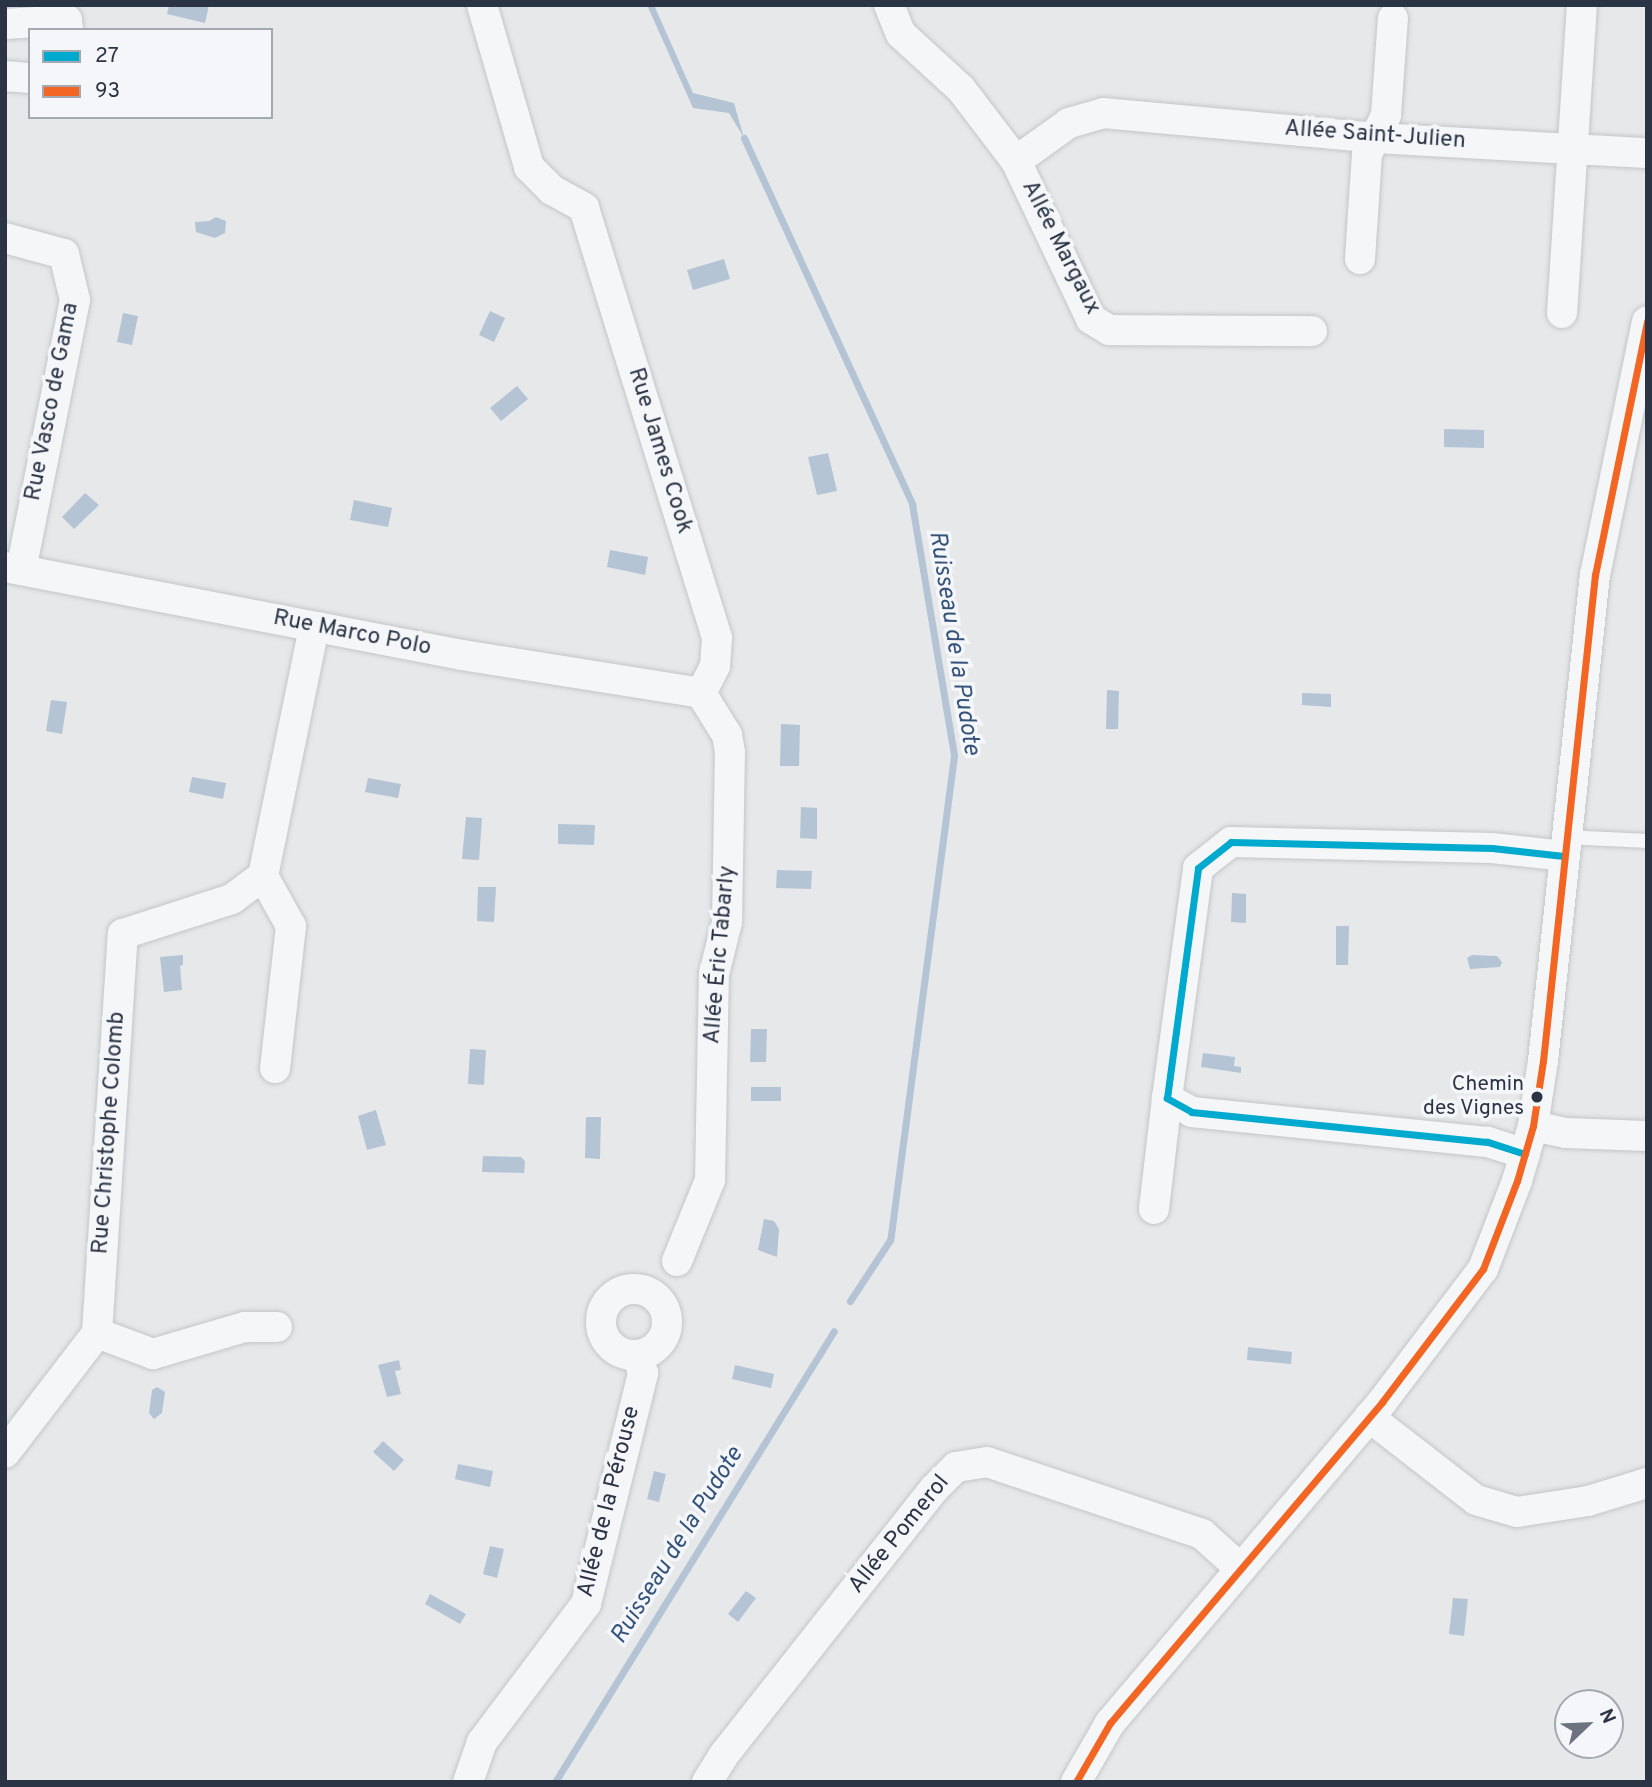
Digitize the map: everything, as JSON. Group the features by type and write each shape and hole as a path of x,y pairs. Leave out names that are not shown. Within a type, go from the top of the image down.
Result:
{"street":[{"name":"Rue James Cook","path":"482,5 529,167 552,190 584,208 717,638 715,666 701,693"},
{"name":"Allée Margaux","path":"888,5 901,34 961,89 1016,161 1091,319 1109,330 1312,331"},
{"path":"1562,313 1582,5"},
{"path":"1360,259 1367,154 1386,115 1393,18"},
{"path":"5,24 67,20 68,28"},
{"path":"5,76 28,78"},
{"name":"Allée Saint-Julien","path":"1016,161 1069,123 1103,113 1376,138 1647,153"},
{"name":"Rue Vasco de Gama","path":"5,238 64,254 75,300 13,568"},
{"path":"1076,1782 1110,1723 1369,1418 1483,1269 1529,1140 1543,1061 1595,575 1647,321"},
{"name":"Rue Marco Polo","path":"13,568 475,658 701,693"},
{"path":"275,1068 291,926 263,876 314,626"},
{"name":"Allée Éric Tabarly","path":"677,1261 710,1180 714,974 727,922 730,752 727,735 701,693"},
{"path":"1154,1209 1198,868 1231,842 1492,848 1565,846"},
{"name":"Rue Christophe Colomb","path":"97,1333 123,934 232,899 263,876"},
{"path":"1167,1098 1192,1112 1487,1142 1529,1140 1566,1133 1647,1136"},
{"path":"5,1453 97,1333 153,1354 246,1327 276,1327"},
{"name":"Allée de la Pérouse","path":"468,1782 482,1742 586,1604 643,1373 637,1355"},
{"path":"1369,1418 1476,1500 1517,1511 1588,1501 1647,1483"},
{"name":"Allée Pomerol","path":"706,1782 723,1756 926,1500 956,1467 987,1462 1202,1534 1241,1569"}],"lane":[{"path":"1565,846 1647,841"}],"water":[{"path":"169,5 209,5 205,23 167,14"},
{"path":"647,5 654,5 693,93 734,103 744,138 729,113 693,108"},
{"path":"216,217 226,221 225,233 215,238 196,232 195,222 209,221"},
{"path":"724,259 730,279 693,290 687,270"},
{"path":"490,311 505,318 494,342 479,335"},
{"path":"123,313 138,316 132,345 117,342"},
{"path":"517,386 528,399 501,421 490,408"},
{"path":"1444,429 1484,430 1484,448 1444,447"},
{"path":"828,453 837,491 817,495 808,457"},
{"path":"85,493 99,505 74,529 62,517"},
{"path":"354,500 392,508 388,527 350,520"},
{"path":"610,550 648,557 645,575 607,567"},
{"path":"1107,690 1119,691 1118,729 1106,729"},
{"path":"1302,693 1331,694 1331,707 1302,705"},
{"path":"51,700 67,702 62,734 46,731"},
{"path":"781,724 800,725 799,766 780,766"},
{"path":"192,777 226,783 223,799 189,792"},
{"path":"368,778 401,784 398,798 365,792"},
{"path":"801,807 817,808 817,839 800,838"},
{"path":"466,817 482,818 479,860 462,859"},
{"path":"558,824 595,825 594,845 558,844"},
{"path":"777,870 812,871 811,889 776,888"},
{"path":"478,887 496,887 494,922 477,921"},
{"path":"1232,893 1246,894 1246,923 1231,922"},
{"path":"1336,926 1349,926 1348,965 1336,965"},
{"path":"183,955 183,965 180,966 182,990 164,992 160,957"},
{"path":"1472,955 1497,956 1502,962 1500,967 1470,969 1467,958"},
{"path":"751,1029 767,1029 766,1062 750,1062"},
{"path":"470,1049 486,1050 484,1085 468,1084"},
{"path":"1203,1053 1235,1057 1234,1066 1241,1067 1241,1073 1201,1067"},
{"path":"751,1087 781,1087 781,1101 751,1101"},
{"path":"376,1110 386,1145 367,1150 358,1116"},
{"path":"586,1117 601,1117 600,1159 585,1158"},
{"path":"483,1156 521,1157 525,1161 524,1173 482,1172"},
{"path":"764,1219 774,1221 779,1229 777,1257 758,1250"},
{"path":"1248,1347 1292,1352 1291,1364 1247,1360"},
{"path":"399,1360 401,1370 395,1371 401,1394 387,1397 378,1365"},
{"path":"735,1365 774,1374 771,1388 732,1379"},
{"path":"157,1387 165,1392 162,1413 154,1419 149,1413 152,1390"},
{"path":"383,1441 404,1460 394,1471 373,1452"},
{"path":"458,1464 493,1471 490,1487 455,1479"},
{"path":"654,1471 666,1474 659,1502 647,1499"},
{"path":"490,1546 504,1549 497,1578 483,1574"},
{"path":"746,1591 756,1598 738,1622 728,1614"},
{"path":"430,1594 466,1614 460,1624 425,1604"},
{"path":"1453,1598 1468,1599 1464,1636 1449,1634"}],"waterway":[{"name":"Ruisseau de la Pudote","path":"744,138 912,504 954,756 890,1240 850,1301"},
{"name":"Ruisseau de la Pudote","path":"555,1782 834,1331"}],"transit line":[{"name":"93","path":"1076,1782 1110,1723 1382,1402 1483,1269 1517,1181 1533,1126 1543,1061 1595,575 1647,321"},
{"name":"27","path":"1525,1154 1487,1142 1192,1112 1167,1098 1198,868 1231,842 1492,848 1564,856"}],"place":[{"name":"Chemin des Vignes","path":"1537,1097"}]}
